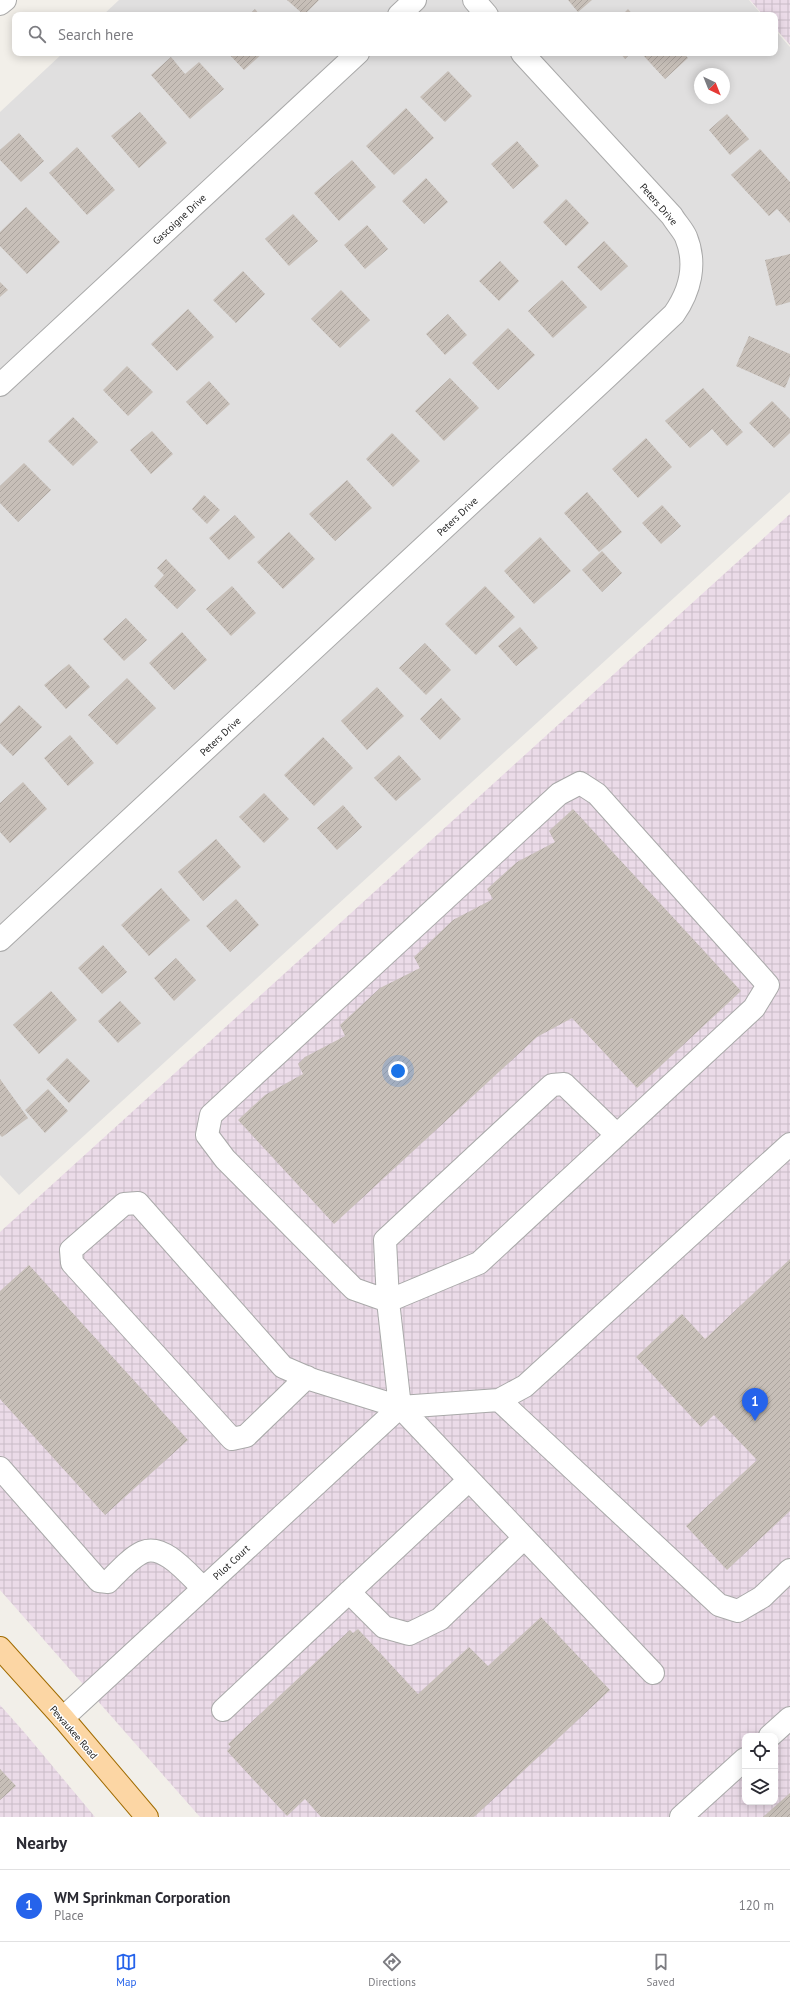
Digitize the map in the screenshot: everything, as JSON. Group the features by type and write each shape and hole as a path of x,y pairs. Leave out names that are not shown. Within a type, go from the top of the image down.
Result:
{"main road":[{"name":"Pewaukee Road","path":"0,1648 63,1718 147,1817"}],"street":[{"path":"0,4 5,0"},
{"path":"402,12 415,0"},
{"path":"474,0 484,12"},
{"name":"Gascoigne Drive","path":"0,385 355,56"},
{"name":"Peters Drive","path":"0,940 606,378 674,314 683,301 691,274 691,259 686,237 672,216 525,56"},
{"path":"580,783 597,794 768,985 754,1008 617,1135 479,1263 388,1301 354,1289 225,1159 207,1135 211,1115 559,794 580,783"},
{"path":"617,1135 564,1084 552,1084 385,1240 388,1301 400,1407 652,1674"},
{"path":"307,1378 246,1436 232,1439 72,1264 71,1250 124,1204 138,1203 283,1367 307,1378 400,1407 499,1400 525,1386 790,1144"},
{"path":"499,1400 718,1605 738,1611 762,1597 790,1570"},
{"name":"Pilot Court","path":"63,1718 400,1407"},
{"path":"0,1468 99,1581 108,1582 134,1557 143,1551 154,1550 163,1553 173,1560 203,1588"},
{"path":"223,1710 469,1480"},
{"path":"349,1592 384,1627 409,1634 440,1619 524,1538"},
{"path":"773,1733 790,1718"},
{"path":"681,1817 742,1762"}],"shaded area":[{"path":"119,0 749,0 759,12 106,12"},
{"path":"750,0 790,0 790,45 778,31 778,12 760,12"},
{"path":"778,33 790,47 790,492 19,1195 0,1175 0,112 60,56 778,56"},
{"path":"790,514 790,1817 200,1817 0,1590 0,1232"},
{"path":"0,1705 24,1732 95,1817 0,1817"}],"building":[{"path":"287,0 319,0 307,12 301,12"},
{"path":"568,0 592,0 578,12"},
{"path":"231,56 260,56 244,70"},
{"path":"644,56 686,56 688,58 665,79"},
{"path":"171,57 185,74 199,62 224,89 190,119 151,75"},
{"path":"448,71 472,96 445,122 420,97"},
{"path":"406,108 434,138 394,175 366,146"},
{"path":"140,112 167,143 139,168 111,136"},
{"path":"727,114 749,139 730,155 709,130"},
{"path":"19,133 44,161 21,182 0,160 0,150"},
{"path":"517,141 539,166 513,189 491,164"},
{"path":"77,147 115,190 87,215 49,173"},
{"path":"760,149 790,182 790,223 777,209 769,216 731,175"},
{"path":"352,160 376,187 339,221 314,193"},
{"path":"426,178 448,202 424,224 402,201"},
{"path":"566,199 589,223 566,246 543,222"},
{"path":"26,207 60,242 27,274 0,246 0,232"},
{"path":"293,214 318,241 289,266 265,239"},
{"path":"367,225 388,249 365,269 344,245"},
{"path":"604,241 628,266 601,291 577,267"},
{"path":"790,254 790,302 776,306 765,260"},
{"path":"500,261 519,281 499,301 479,281"},
{"path":"243,271 265,294 236,323 213,300"},
{"path":"562,280 587,307 553,338 528,311"},
{"path":"0,282 8,290 0,297"},
{"path":"341,290 370,320 340,348 311,319"},
{"path":"188,309 214,337 177,371 151,344"},
{"path":"448,314 467,335 445,355 426,334"},
{"path":"508,328 535,355 498,390 472,363"},
{"path":"749,336 790,354 790,376 785,388 736,366"},
{"path":"127,366 153,392 128,416 103,390"},
{"path":"450,378 479,408 444,441 415,411"},
{"path":"209,381 230,404 207,425 186,402"},
{"path":"703,388 743,432 727,446 712,429 690,448 665,421"},
{"path":"772,401 790,419 790,433 774,448 749,423"},
{"path":"73,417 98,442 73,466 48,441"},
{"path":"152,431 173,454 151,474 130,450"},
{"path":"392,433 420,461 393,487 366,459"},
{"path":"646,438 672,467 638,498 612,469"},
{"path":"24,463 51,490 18,522 0,503 0,486"},
{"path":"347,480 372,508 335,541 309,514"},
{"path":"587,492 622,532 599,552 564,513"},
{"path":"204,495 220,510 207,524 192,509"},
{"path":"662,505 681,526 661,544 642,523"},
{"path":"235,515 255,537 229,560 209,538"},
{"path":"289,532 315,559 283,589 257,562"},
{"path":"540,537 571,571 534,604 504,571"},
{"path":"602,551 622,573 602,592 582,570"},
{"path":"166,559 196,590 177,609 154,586 164,575 157,568"},
{"path":"232,586 256,613 231,636 206,609"},
{"path":"485,586 515,617 476,655 445,624"},
{"path":"126,618 147,640 124,661 103,639"},
{"path":"520,627 538,648 516,666 498,646"},
{"path":"182,632 207,660 174,690 149,663"},
{"path":"425,643 451,670 426,695 399,668"},
{"path":"69,664 90,687 66,709 44,685"},
{"path":"127,678 156,708 117,745 88,715"},
{"path":"377,687 404,716 367,750 341,721"},
{"path":"441,698 461,719 440,740 420,719"},
{"path":"19,705 42,727 13,756 0,743 0,724"},
{"path":"70,735 94,763 68,786 44,758"},
{"path":"323,737 353,768 314,806 284,775"},
{"path":"399,755 421,779 396,801 374,778"},
{"path":"23,782 47,809 10,843 0,832 0,803"},
{"path":"264,793 289,819 264,843 239,817"},
{"path":"343,805 362,827 337,850 317,828"},
{"path":"573,809 741,991 637,1088 572,1018 537,1037 334,1224 238,1120 265,1095 303,1074 298,1064 305,1057 345,1036 340,1025 380,988 420,968 414,957 453,920 493,899 487,889 517,862 555,842 549,831"},
{"path":"216,839 241,867 203,901 178,872"},
{"path":"161,888 190,920 149,956 121,925"},
{"path":"236,899 259,925 230,952 206,926"},
{"path":"103,945 127,972 102,994 78,968"},
{"path":"176,958 196,980 174,1001 154,978"},
{"path":"51,991 77,1020 39,1054 13,1025"},
{"path":"120,1001 141,1023 118,1043 98,1021"},
{"path":"67,1058 90,1081 69,1103 46,1079"},
{"path":"0,1079 28,1118 2,1137 0,1135"},
{"path":"48,1089 68,1111 45,1133 25,1110"},
{"path":"790,1259 790,1511 727,1570 686,1526 757,1460 714,1415 701,1427 636,1357 682,1314 705,1339"},
{"path":"29,1265 188,1440 105,1515 0,1399 0,1291"},
{"path":"541,1617 610,1690 474,1817 321,1817 305,1799 287,1816 227,1751 231,1747 228,1744 350,1630 353,1633 358,1629 418,1694 469,1647 488,1666"},
{"path":"0,1769 16,1786 0,1800"},
{"path":"790,1793 790,1817 763,1817 778,1805"}],"place":[{"name":"WM Sprinkman Corporation","path":"755,1421"}]}
